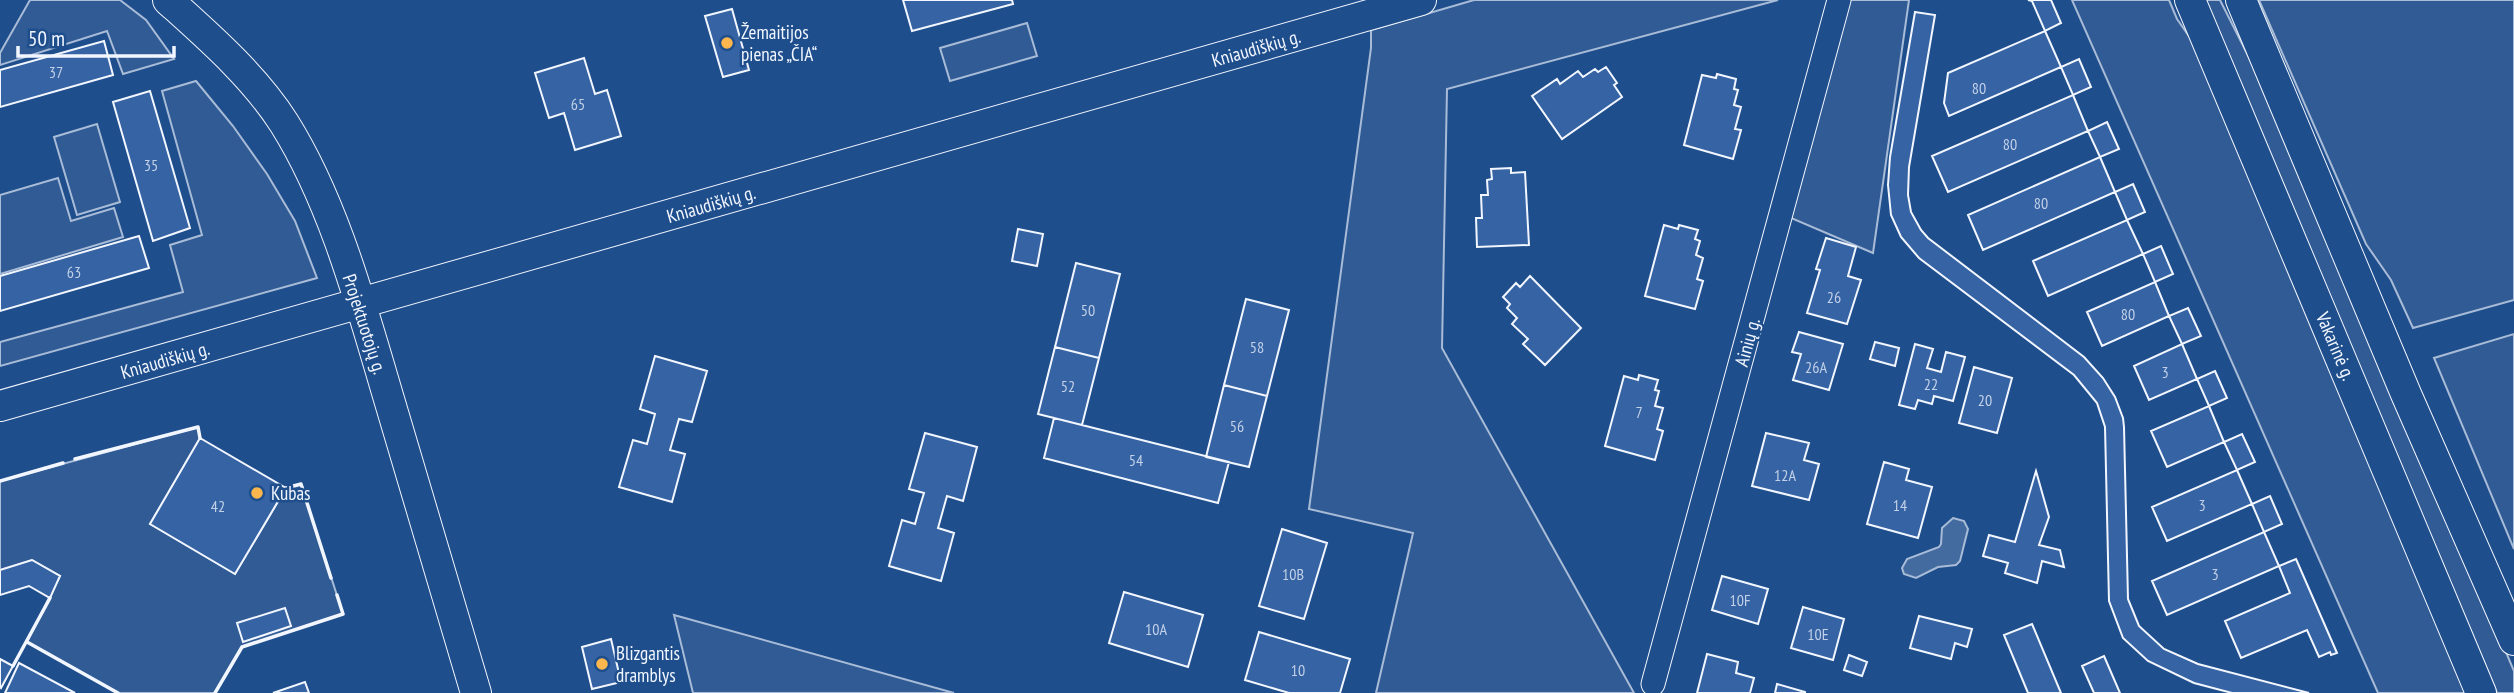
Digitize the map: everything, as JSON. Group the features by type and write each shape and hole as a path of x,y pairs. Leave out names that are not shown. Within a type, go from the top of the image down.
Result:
{"main road":[{"name":"Projektuotojų g.","path":"169,0 220,47 266,99 284,123 309,169 360,303 476,693"},
{"name":"Kniaudiškių g.","path":"0,406 1420,0"},
{"name":"Vakarinė g.","path":"2190,0 2481,693"},
{"path":"2241,0 2406,394 2514,640"}],"street":[{"name":"Ainių g.","path":"1653,684 1839,0"}],"shaded area":[{"path":"30,0 120,0 146,20 174,59 123,74 107,31 0,65 0,53"},
{"path":"1474,0 1778,0 1447,89 1442,348 1634,693 1376,693 1413,533 1309,509 1371,48 1371,30"},
{"path":"1850,0 1909,0 1873,253 1791,218"},
{"path":"2072,0 2169,0 2177,19 2207,62 2468,684 2464,693 2378,693"},
{"path":"2204,0 2220,0 2278,115 2514,671 2514,693 2497,693"},
{"path":"2259,0 2514,0 2514,300 2413,328 2391,280 2366,244"},
{"path":"1027,23 1037,56 950,81 940,48"},
{"path":"196,81 233,126 267,174 295,221 317,278 0,366 0,342 183,292 170,245 202,235 162,91"},
{"path":"97,124 120,202 77,215 54,137"},
{"path":"58,178 71,221 114,208 123,237 0,274 0,195"},
{"path":"2514,334 2514,549 2434,358"},
{"path":"198,427 200,438 150,524 235,574 286,488 301,484 343,614 242,647 215,693 118,693 27,642 60,576 32,560 0,570 0,481"},
{"path":"1953,518 1964,521 1968,529 1960,561 1956,565 1938,567 1916,578 1904,574 1902,568 1907,559 1939,547 1942,528"},
{"path":"674,615 954,693 693,693"}],"building":[{"path":"903,0 1012,0 1013,4 912,31"},
{"path":"2028,0 2051,0 2061,23 2045,31 2032,1"},
{"name":"Žemaitijos pienas „ČIA“","path":"732,9 749,70 723,77 705,16"},
{"path":"1915,12 1935,15 1909,167 1908,195 1911,212 1928,238 2084,357 2103,378 2115,397 2124,427 2128,599 2139,626 2164,649 2198,664 2309,693 2232,693 2194,683 2148,661 2123,638 2109,601 2105,427 2097,403 2074,375 1919,258 1901,237 1891,215 1888,185 1890,157"},
{"path":"2045,31 2061,67 1949,116 1944,103 1948,73"},
{"path":"104,41 113,75 0,107 0,70"},
{"path":"584,58 595,94 607,90 621,136 575,150 564,113 549,118 535,73"},
{"path":"2079,59 2091,87 2073,95 2061,67"},
{"path":"1606,67 1617,83 1614,85 1622,97 1562,139 1532,96 1557,79 1560,84 1578,71 1583,77 1595,69 1598,72"},
{"path":"1717,74 1736,79 1734,89 1738,90 1734,105 1741,107 1735,129 1741,130 1733,159 1684,145 1702,75 1716,78"},
{"path":"150,91 190,228 153,241 113,102"},
{"path":"2073,95 2088,131 1948,192 1932,156"},
{"path":"2107,122 2119,149 2100,157 2088,131"},
{"path":"2100,157 2115,192 1983,250 1968,215"},
{"path":"1511,168 1511,173 1525,172 1529,245 1477,247 1476,218 1482,218 1481,195 1488,195 1487,180 1492,179 1491,169"},
{"path":"2133,184 2145,212 2127,220 2115,192"},
{"path":"2127,220 2143,254 2048,296 2033,261"},
{"path":"1664,225 1678,229 1679,225 1698,230 1695,239 1700,241 1696,255 1703,258 1697,279 1703,281 1695,309 1645,296"},
{"path":"1018,229 1043,234 1037,266 1012,261"},
{"path":"139,236 149,268 0,311 0,276"},
{"path":"1826,238 1856,247 1848,276 1861,280 1847,324 1807,313"},
{"path":"2161,246 2173,274 2155,282 2143,254"},
{"path":"1076,263 1120,274 1099,358 1055,347"},
{"path":"1530,276 1581,328 1545,365 1523,344 1528,339 1512,324 1517,318 1507,308 1510,304 1503,297 1516,283 1520,287"},
{"path":"2155,282 2169,316 2102,346 2087,312"},
{"path":"1246,299 1289,310 1267,396 1224,385"},
{"path":"2188,308 2201,336 2182,344 2169,316"},
{"path":"1799,332 1843,344 1829,390 1793,380 1801,354 1792,352"},
{"path":"1875,342 1899,348 1895,366 1870,359"},
{"path":"1915,344 1933,349 1927,368 1941,372 1946,352 1965,357 1953,401 1934,396 1932,404 1918,400 1915,409 1899,405"},
{"path":"2182,344 2197,379 2149,400 2134,366"},
{"path":"1055,347 1099,358 1082,425 1038,414"},
{"path":"655,356 707,371 692,422 679,419 670,450 685,454 672,502 619,487 633,440 647,444 655,414 640,409"},
{"path":"1974,367 2012,378 1997,433 1959,423"},
{"path":"2215,371 2227,398 2209,406 2197,379"},
{"path":"1639,375 1658,380 1655,390 1659,391 1655,406 1663,408 1657,429 1663,431 1655,460 1605,446 1624,376 1638,380"},
{"path":"1224,385 1267,396 1249,467 1206,457"},
{"path":"2209,406 2224,442 2167,467 2151,431"},
{"path":"1054,418 1229,462 1218,503 1044,458"},
{"path":"925,433 977,447 963,501 947,496 938,528 954,533 941,581 889,566 902,520 915,524 924,493 909,489"},
{"path":"1766,433 1809,443 1804,460 1819,464 1809,500 1752,486"},
{"path":"2242,434 2255,462 2237,470 2224,442"},
{"path":"200,438 286,488 235,574 150,524"},
{"path":"1884,462 1909,469 1906,480 1932,487 1918,538 1867,524"},
{"path":"2237,470 2252,504 2167,541 2152,507"},
{"path":"2036,471 2049,517 2039,545 2060,550 2064,567 2042,561 2037,583 2005,573 2008,563 1983,556 1989,535 2015,542"},
{"path":"2270,496 2282,524 2264,532 2252,504"},
{"path":"1282,529 1327,543 1304,619 1259,606"},
{"path":"2264,532 2279,566 2167,615 2152,581"},
{"path":"2296,559 2337,653 2331,655 2330,652 2319,657 2307,630 2241,658 2225,621 2290,593 2279,566"},
{"path":"32,560 60,576 50,598 29,586 0,595 0,570"},
{"path":"1722,576 1768,589 1758,624 1712,610"},
{"path":"1124,592 1203,615 1188,667 1109,643"},
{"path":"1803,607 1844,619 1833,660 1791,648"},
{"path":"285,608 291,626 243,642 237,623"},
{"path":"1919,616 1972,629 1967,647 1955,643 1951,659 1910,648"},
{"path":"2032,624 2061,693 2028,693 2004,635"},
{"path":"1259,632 1350,659 1340,693 1289,693 1245,680"},
{"name":"Blizgantis dramblys","path":"611,639 621,682 592,689 582,647"},
{"path":"1707,654 1738,662 1736,673 1754,678 1750,693 1697,693"},
{"path":"1849,655 1867,662 1862,676 1844,670"},
{"path":"2104,656 2120,693 2094,693 2082,666"},
{"path":"0,659 13,666 1,688 0,687"},
{"path":"19,663 75,693 5,693"},
{"path":"305,682 309,693 273,693"},
{"path":"1777,684 1805,692 1805,693 1775,693"}],"wall":[{"path":"75,459 198,427 200,438"},
{"path":"0,481 63,463"},
{"path":"286,488 301,484 331,578"},
{"path":"215,693 242,647 343,614 337,595"},
{"path":"13,666 50,598"},
{"path":"27,642 118,693"}],"place":[{"name":"Žemaitijos pienas „ČIA“","path":"727,43"},
{"name":"Kubas","path":"257,493"},
{"name":"Blizgantis dramblys","path":"602,664"}]}
